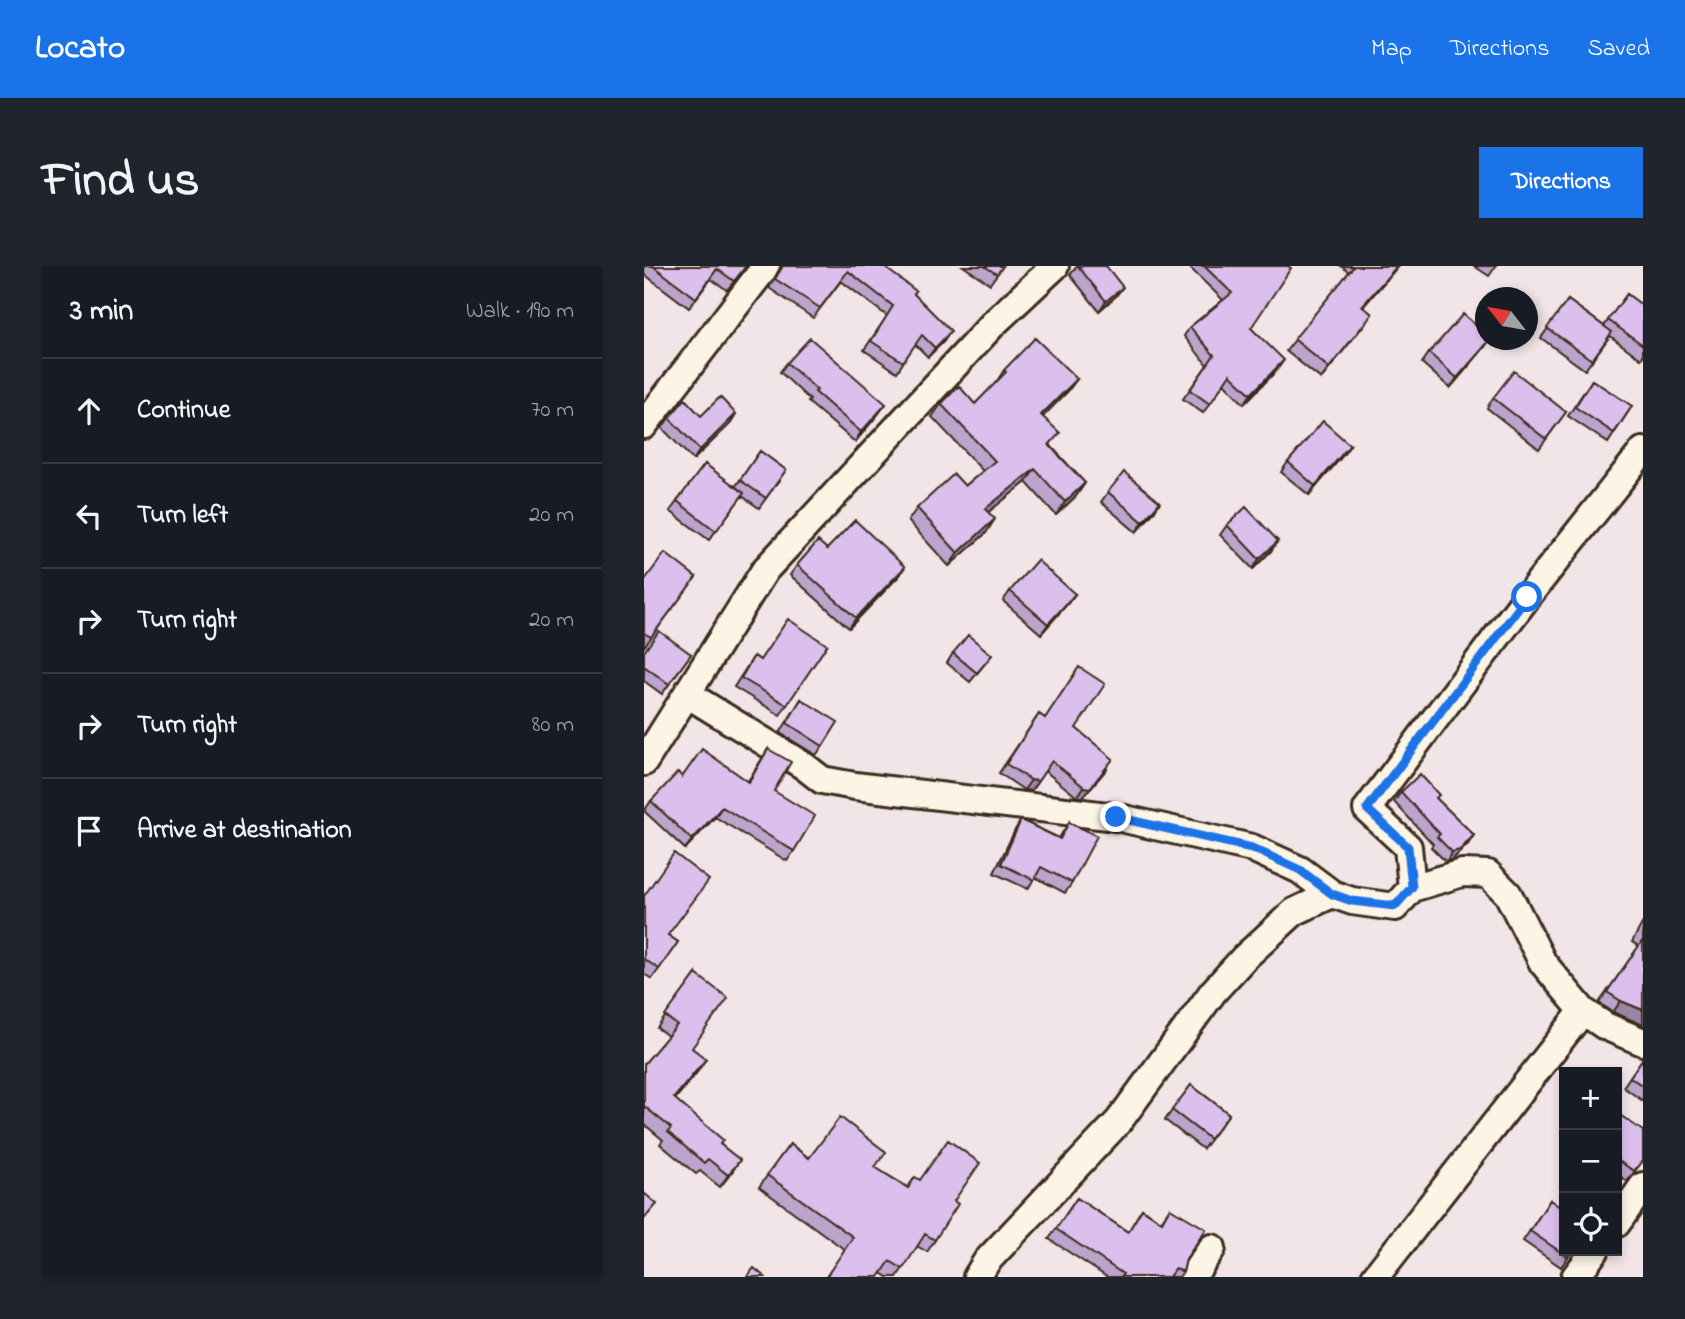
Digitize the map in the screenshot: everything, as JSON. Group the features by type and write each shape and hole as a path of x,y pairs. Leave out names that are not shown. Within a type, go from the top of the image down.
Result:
{"street":[{"path":"644,425 766,266"},
{"path":"644,762 765,570 993,324 1055,266"},
{"path":"1412,887 1408,847 1367,809 1527,597 1643,451"},
{"path":"687,694 822,780 1116,817 1252,848 1300,870 1332,894 1352,901 1395,906 1412,887 1462,873 1488,874 1508,894 1543,963 1583,1011 1605,1026 1643,1042"},
{"path":"977,1277 987,1261 1119,1121 1213,992 1244,958 1294,912 1332,894"},
{"path":"1375,1277 1583,1011"},
{"path":"1628,1220 1643,1186"},
{"path":"1192,1277 1212,1248"},
{"path":"1575,1277 1591,1256"}],"building":[{"path":"653,266 746,266 734,281 717,269 696,298"},
{"path":"783,266 883,266 916,291 914,294 951,331 935,348 922,335 903,362 871,341 893,306 848,271 820,308 775,279"},
{"path":"984,266 1003,266 997,274"},
{"path":"1078,266 1106,266 1123,287 1106,301"},
{"path":"1204,266 1291,268 1251,328 1284,360 1251,394 1230,374 1210,404 1190,390 1214,355 1190,327 1232,293"},
{"path":"1354,266 1397,266 1362,306 1372,314 1329,368 1294,339"},
{"path":"1627,294 1643,306 1643,345 1608,320"},
{"path":"1568,300 1612,332 1592,360 1547,328"},
{"path":"1463,314 1475,324 1475,350 1481,350 1457,378 1429,353"},
{"path":"810,338 886,404 861,432 815,392 817,390 787,363"},
{"path":"1035,338 1077,379 1041,415 1060,433 1049,445 1085,483 1065,502 1035,469 985,509 995,519 958,553 917,508 954,474 965,486 995,461 941,404 959,386 975,404"},
{"path":"1514,371 1566,412 1546,439 1493,398"},
{"path":"1592,380 1632,406 1614,433 1575,407"},
{"path":"720,397 736,414 700,450 669,418 685,399 701,416"},
{"path":"1323,421 1350,445 1315,486 1288,462"},
{"path":"760,451 786,470 766,498 740,480"},
{"path":"705,464 744,493 716,531 677,501"},
{"path":"1124,472 1160,502 1143,522 1108,492"},
{"path":"1246,507 1278,541 1259,559 1227,525"},
{"path":"855,520 905,567 856,618 797,565 818,541 827,549"},
{"path":"665,553 696,577 651,637 644,633 644,581"},
{"path":"1037,560 1075,594 1048,624 1010,591"},
{"path":"788,619 827,645 787,705 741,678 754,656 760,660"},
{"path":"659,631 691,654 669,684 644,666 644,652"},
{"path":"968,635 992,655 977,673 953,653"},
{"path":"1079,667 1105,684 1076,728 1113,759 1090,788 1084,787 1052,761 1038,781 1031,780 1006,764 1039,714 1045,718"},
{"path":"801,699 838,722 823,746 787,723"},
{"path":"702,749 749,782 768,749 791,762 774,791 815,816 794,851 722,807 692,840 651,801 678,772 682,777"},
{"path":"1420,774 1439,795 1436,798 1474,835 1460,850 1452,852 1437,837 1440,834 1401,792"},
{"path":"1021,820 1060,839 1069,822 1097,836 1072,883 1041,867 1034,880 1001,864"},
{"path":"674,853 709,880 668,935 678,942 659,969 644,959 644,896"},
{"path":"1643,940 1643,1010 1607,992"},
{"path":"696,974 728,998 692,1048 706,1059 674,1098 723,1140 720,1144 740,1160 728,1175 708,1159 704,1163 668,1132 671,1128 644,1106 644,1064 677,1025 665,1016"},
{"path":"1643,1058 1643,1086 1630,1077"},
{"path":"1191,1085 1229,1114 1210,1139 1172,1110"},
{"path":"1622,1116 1643,1131 1643,1160 1634,1171 1622,1163"},
{"path":"840,1117 886,1152 875,1167 908,1188 915,1177 920,1180 948,1140 980,1163 954,1201 958,1204 935,1240 925,1234 903,1269 890,1261 879,1277 826,1277 853,1237 767,1175 790,1144 809,1158"},
{"path":"644,1193 657,1204 644,1219"},
{"path":"1077,1198 1128,1232 1142,1209 1162,1222 1170,1208 1206,1229 1186,1259 1183,1272 1175,1268 1169,1277 1121,1277 1123,1274 1056,1229"},
{"path":"1550,1200 1559,1206 1559,1251 1530,1231"},
{"path":"754,1268 765,1277 747,1277"}],"route":[{"path":"1116,817 1252,848 1300,870 1332,894 1352,901 1395,906 1412,887 1408,847 1367,809 1527,597"}]}
